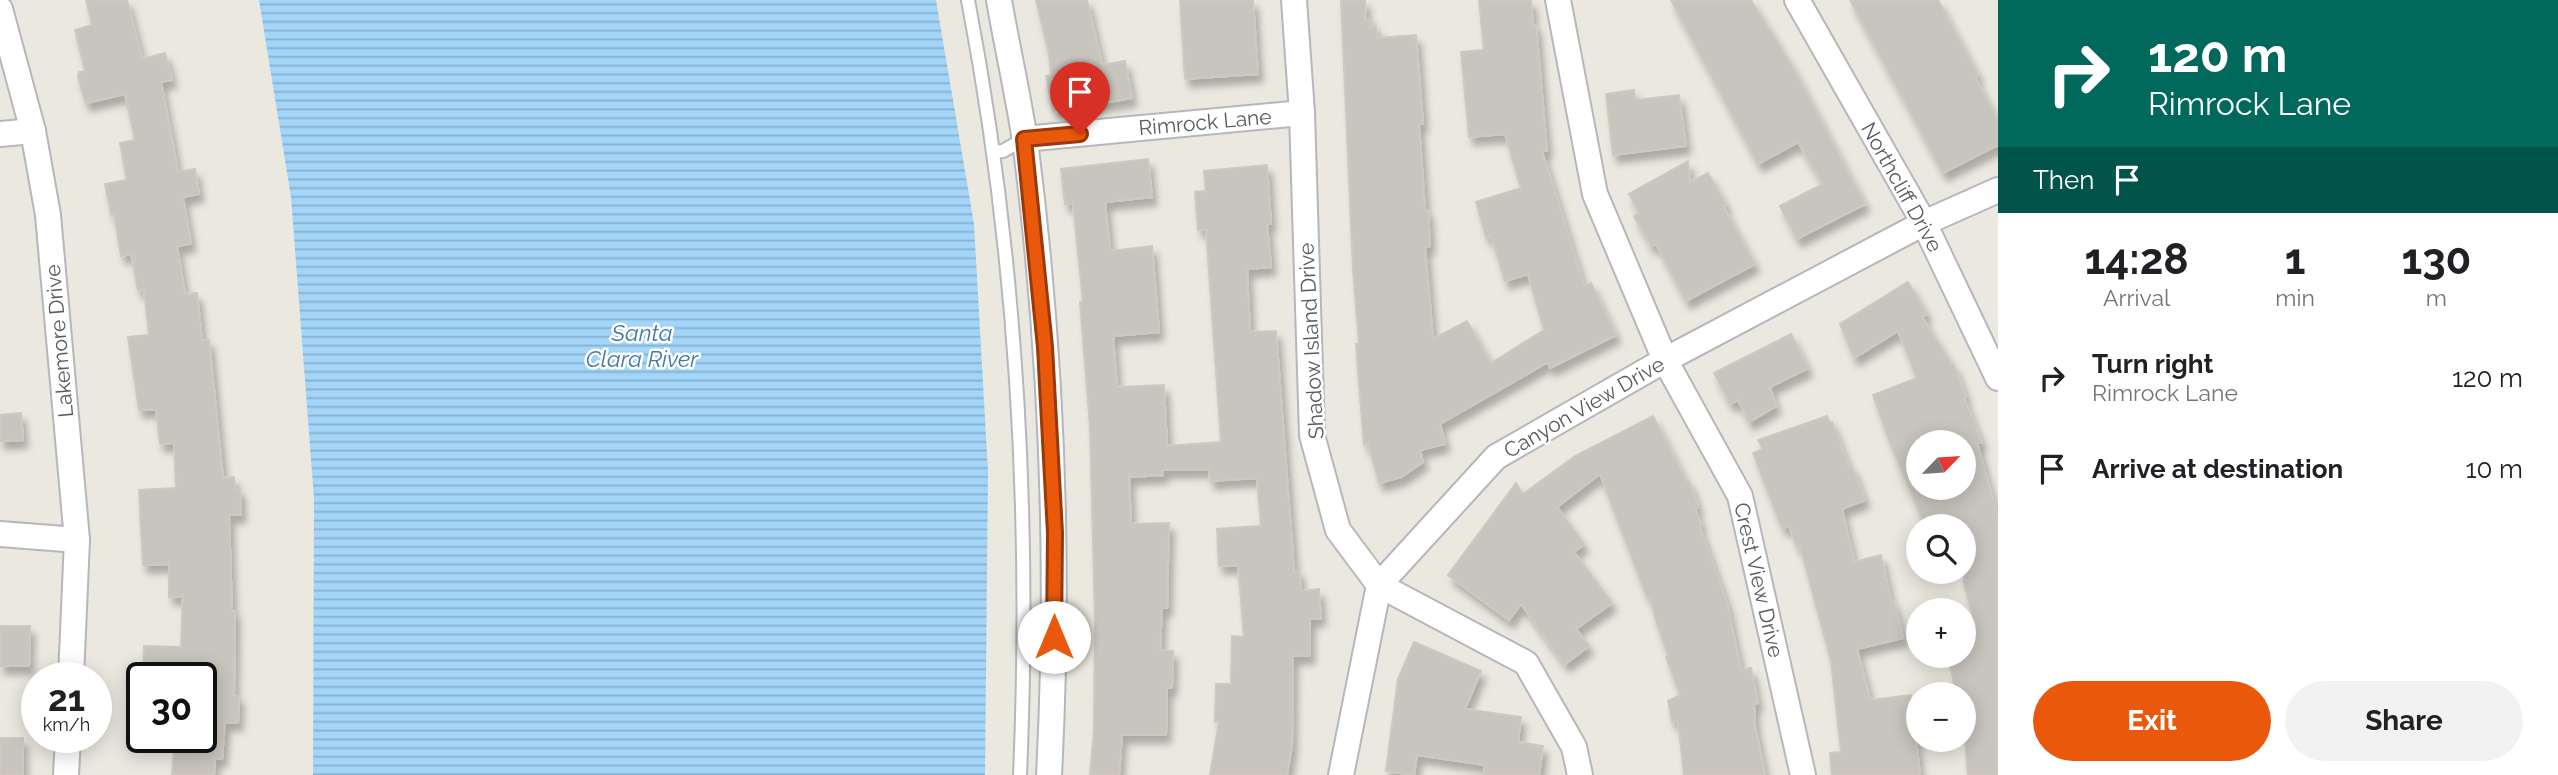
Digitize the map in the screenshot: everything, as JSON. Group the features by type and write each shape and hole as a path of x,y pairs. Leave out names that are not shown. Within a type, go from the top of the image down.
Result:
{"street":[{"path":"999,0 1024,139 1045,347 1055,533 1054,689 1049,775"},
{"name":"Shadow Island Drive","path":"1294,0 1301,113 1312,435 1338,530 1379,585 1526,663 1574,747 1580,775"},
{"name":"Crest View Drive","path":"1558,0 1595,194 1665,360 1740,496 1803,775"},
{"name":"Northcliff Drive","path":"1797,0 1924,223 1998,378"},
{"name":"Lakemore Drive","path":"0,9 33,131 48,215 77,540 72,662"},
{"name":"Rimrock Lane","path":"1024,139 1301,113"},
{"path":"0,134 33,131"},
{"name":"Canyon View Drive","path":"1379,585 1496,457 1665,360 1924,223 1998,191"},
{"path":"0,534 77,540"},
{"path":"1341,775 1379,585"},
{"path":"66,775 67,753"}],"lane":[{"path":"968,0 994,152 1014,328 1023,481 1025,618 1020,775"},
{"path":"994,152 1003,151 1024,139"}],"water":[{"name":"Santa Clara River","path":"259,0 936,0 974,224 988,472 985,775 313,775 314,498 291,197"}],"building":[{"path":"86,0 127,0 142,59 165,53 172,80 161,82 178,172 195,169 199,194 183,197 191,244 177,246 185,294 197,293 202,341 209,340 223,478 234,477 235,489 240,489 241,515 229,515 232,611 235,611 234,696 239,696 238,723 225,722 222,759 215,758 214,775 172,775 174,753 217,753 217,662 143,662 144,646 181,647 183,596 169,597 169,564 143,565 139,490 176,488 174,443 160,444 156,409 139,410 128,337 149,335 144,289 138,290 131,254 121,256 114,214 111,214 105,184 127,180 120,143 135,140 125,94 86,103 84,98 78,77 79,72 85,71 75,30 92,25"},
{"path":"1036,0 1087,0 1102,65 1125,61 1132,98 1053,112 1046,76 1051,75 1049,54"},
{"path":"1180,0 1253,0 1258,74 1185,79"},
{"path":"1341,0 1365,0 1366,19 1371,19 1371,27 1376,26 1377,38 1416,35 1423,124 1419,124 1430,246 1425,247 1433,339 1467,321 1491,363 1544,330 1528,274 1505,281 1491,236 1486,237 1476,202 1521,188 1505,134 1469,137 1461,52 1484,50 1479,0 1531,0 1533,26 1536,25 1547,151 1542,151 1584,286 1591,283 1616,335 1550,368 1548,362 1440,424 1445,444 1420,450 1423,462 1401,477 1379,483 1368,443 1364,444 1359,385"},
{"path":"1671,0 1751,0 1793,68 1865,204 1797,239 1780,206 1823,184 1798,142 1758,164"},
{"path":"1850,0 1938,0 1978,75 1975,77 1998,121 1998,145 1943,173"},
{"path":"1634,90 1635,100 1679,95 1686,146 1613,155 1606,94"},
{"path":"1148,159 1152,197 1105,202 1110,251 1152,246 1159,332 1113,336 1117,387 1164,385 1167,446 1221,442 1206,229 1198,230 1195,192 1206,191 1204,171 1267,165 1271,224 1267,224 1271,267 1247,269 1250,332 1276,331 1294,571 1299,571 1301,591 1319,589 1321,618 1310,619 1310,656 1293,656 1292,745 1287,775 1210,775 1219,721 1215,721 1216,684 1231,684 1232,636 1244,637 1238,565 1219,566 1217,529 1261,526 1257,478 1210,481 1209,469 1163,470 1163,475 1129,477 1131,524 1169,523 1167,608 1162,608 1160,650 1173,651 1172,688 1167,688 1166,735 1122,735 1119,775 1090,775 1094,730 1095,620 1090,426 1080,302 1083,302 1073,204 1065,204 1061,169"},
{"path":"1688,161 1690,182 1708,173 1755,264 1686,301 1656,244 1651,246 1634,216 1639,213 1629,194"},
{"path":"1908,282 1927,314 1922,317 1954,365 1982,443 1977,443 1998,518 1998,775 1968,775 1966,752 1976,752 1976,682 1954,682 1951,668 1976,668 1976,598 1968,598 1964,584 1976,584 1976,514 1920,514 1914,500 1976,500 1976,430 1906,430 1906,480 1873,395 1917,378 1898,331 1854,358 1840,324"},
{"path":"1791,334 1808,368 1770,387 1776,406 1749,422 1738,400 1730,404 1714,373"},
{"path":"21,413 23,440 0,441 0,415"},
{"path":"1653,416 1687,482 1689,481 1698,507 1695,508 1699,525 1727,604 1741,670 1751,668 1758,703 1754,704 1755,726 1765,775 1684,775 1678,721 1672,722 1668,701 1680,695 1666,657 1668,655 1650,596 1647,597 1600,474 1557,507 1584,544 1574,552 1612,603 1576,629 1589,646 1565,664 1521,604 1509,620 1448,575 1516,483 1523,494 1575,456"},
{"path":"1827,416 1830,423 1832,422 1865,500 1842,509 1854,562 1881,555 1891,601 1894,601 1903,638 1857,649 1870,700 1906,696 1906,752 1917,752 1920,775 1832,775 1830,753 1841,752 1831,661 1800,546 1797,547 1789,526 1782,528 1753,453 1763,449 1758,440"},
{"path":"0,626 30,626 29,662 21,662 21,666 0,666"},
{"path":"1414,642 1481,671 1465,709 1521,717 1518,742 1543,746 1539,775 1484,775 1485,765 1417,755 1414,775 1386,771 1398,679"},
{"path":"0,738 21,738 23,775 0,775"}],"route":[{"path":"1054,637 1055,533 1045,347 1024,139 1080,134"}]}
